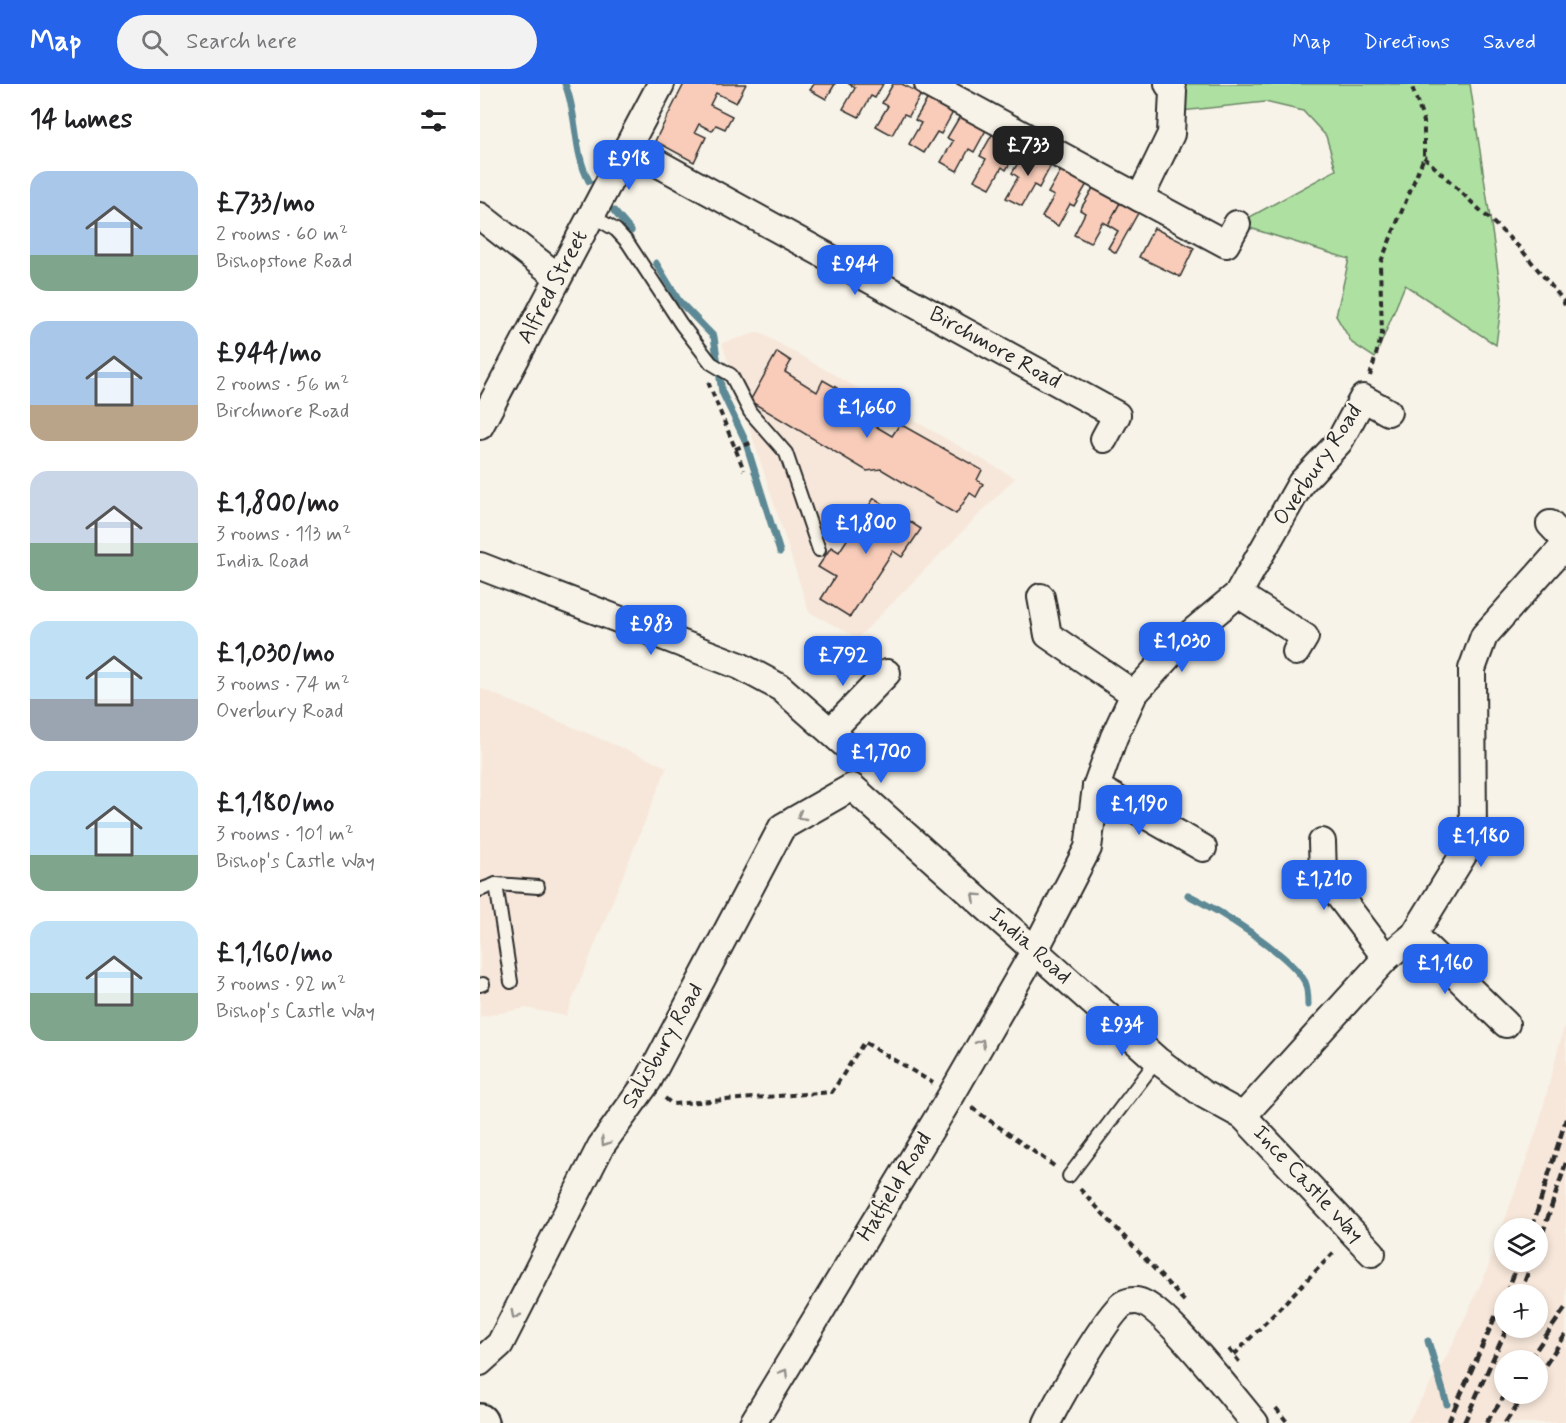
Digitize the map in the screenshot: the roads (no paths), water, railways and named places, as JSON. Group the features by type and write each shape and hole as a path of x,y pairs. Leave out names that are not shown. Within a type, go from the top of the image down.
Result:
{"street":[{"name":"Alfred Street","path":"480,426 661,84"},
{"path":"928,84 1226,244 1237,224"},
{"path":"1140,198 1171,134 1173,91 1168,84"},
{"name":"Birchmore Road","path":"628,147 1117,415 1104,439"},
{"path":"480,216 558,277"},
{"name":"Overbury Road","path":"1035,950 1088,848 1096,786 1114,737 1134,694 1184,639 1238,594 1301,483 1339,442 1363,398 1388,412"},
{"path":"1243,1116 1386,958 1414,934 1473,839 1472,669 1484,636 1561,536"},
{"path":"480,567 740,666 781,688 858,756"},
{"path":"1238,594 1305,637 1296,652"},
{"path":"1041,597 1048,635 1134,694"},
{"path":"831,730 886,673"},
{"path":"1096,786 1203,848"},
{"name":"India Road","path":"852,787 1157,1060 1203,1094 1243,1116"},
{"name":"Salisbury Road","path":"480,1362 500,1344 601,1146 648,1080 782,827 852,787"},
{"path":"1322,842 1323,875 1386,958"},
{"path":"1414,934 1506,1024"},
{"name":"Hatfield Road","path":"753,1423 952,1094 1035,950"},
{"name":"Ince Castle Way","path":"1243,1116 1372,1253"},
{"path":"1047,1423 1109,1319 1124,1303 1135,1300 1147,1302 1172,1325 1255,1423"}],"lane":[{"path":"591,215 616,230 628,243 664,302 709,360 731,375 750,412 786,453 819,550"},
{"path":"496,884 511,982"},
{"path":"480,890 496,884 538,887"},
{"path":"1069,1176 1157,1060"}],"waterway":[{"path":"565,84 572,108 580,158 589,181"},
{"path":"614,211 631,231"},
{"path":"656,263 679,301 714,337 722,392 745,440 780,552"},
{"path":"1188,895 1234,921 1284,958 1305,982 1308,1005"},
{"path":"1428,1341 1447,1404"}],"railway":[{"path":"1535,1218 1566,1119"},
{"path":"1548,1218 1566,1163"},
{"path":"1510,1284 1515,1272"},
{"path":"1524,1284 1528,1272"},
{"path":"1536,1350 1566,1307"},
{"path":"1448,1423 1494,1320"},
{"path":"1548,1361 1566,1334"},
{"path":"1464,1423 1502,1338"},
{"path":"1486,1423 1499,1404"},
{"path":"1505,1423 1518,1404"}]}
